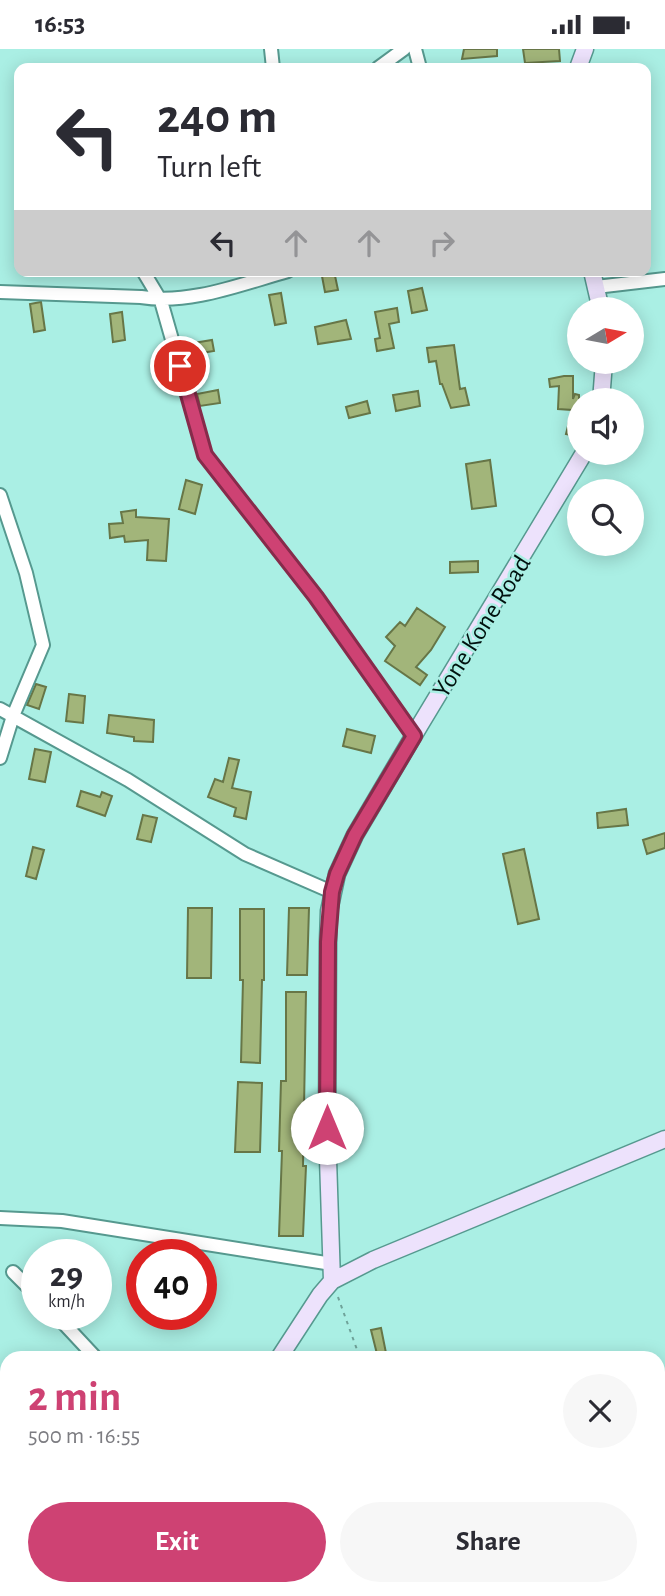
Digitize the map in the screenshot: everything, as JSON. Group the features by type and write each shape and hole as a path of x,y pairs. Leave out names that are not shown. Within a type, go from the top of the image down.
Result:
{"street":[{"path":"385,63 404,49"},
{"path":"147,277 161,301 205,455 316,597 414,736"},
{"path":"0,292 141,297 161,301 208,294 267,277"},
{"path":"598,297 594,279 665,279"},
{"name":"Yone Kone Road","path":"332,1281 327,1128 328,942 332,892 337,874 355,835 577,465"},
{"path":"0,495 26,573 43,645 13,716 0,758"},
{"path":"0,709 128,780 245,854 332,892"},
{"path":"284,1351 332,1281 373,1260 665,1139"},
{"path":"0,1218 62,1221 332,1264"},
{"path":"13,1272 21,1280"},
{"path":"70,1330 89,1351"}],"path":[{"path":"332,1281 357,1351"}],"building":[{"path":"464,49 497,49 497,56 462,59"},
{"path":"523,49 559,49 560,61 525,63"},
{"path":"322,277 335,277 338,290 325,292"},
{"path":"422,288 427,310 412,313 408,291"},
{"path":"281,293 286,323 275,325 269,295"},
{"path":"41,302 45,330 34,332 30,304"},
{"path":"397,308 399,322 389,324 394,348 377,351 375,339 380,338 375,312"},
{"path":"122,312 125,340 113,342 110,314"},
{"path":"346,320 351,339 318,344 315,327"},
{"path":"212,340 214,351 189,355 187,344"},
{"path":"454,345 460,389 465,388 469,405 451,408 440,384 436,361 429,362 427,348"},
{"path":"573,376 573,388 567,388 567,410 558,409 559,386 550,387 549,379"},
{"path":"218,390 220,403 200,406 197,394"},
{"path":"418,391 420,406 396,411 393,395"},
{"path":"367,401 370,413 349,418 346,407"},
{"path":"490,460 496,506 472,509 466,464"},
{"path":"186,480 202,485 195,514 179,509"},
{"path":"136,510 136,517 169,519 166,561 147,560 148,540 125,542 124,536 110,538 109,524 123,523 121,512"},
{"path":"478,561 478,572 450,573 450,562"},
{"path":"417,608 445,627 431,650 416,667 427,675 420,685 385,661 395,646 386,637 400,622 405,626"},
{"path":"36,684 46,687 39,709 27,705"},
{"path":"69,694 85,696 83,723 66,721"},
{"path":"109,715 154,720 153,742 134,741 134,737 107,733"},
{"path":"347,729 375,736 371,753 343,746"},
{"path":"35,749 51,752 45,782 29,779"},
{"path":"229,758 239,760 232,788 251,792 246,819 234,816 236,808 208,797 215,779 223,782"},
{"path":"81,791 100,797 102,792 112,796 105,816 77,806"},
{"path":"626,809 628,825 598,828 597,813"},
{"path":"143,815 157,818 151,842 137,839"},
{"path":"665,833 665,848 647,854 643,840"},
{"path":"33,847 44,850 36,879 26,876"},
{"path":"524,849 539,919 518,924 503,854"},
{"path":"188,908 212,908 211,978 187,978"},
{"path":"289,908 309,908 307,975 287,975"},
{"path":"240,909 264,909 260,1063 241,1062 243,980 240,980"},
{"path":"286,992 306,992 303,1166 306,1166 303,1236 279,1236 281,1081 286,1081"},
{"path":"238,1082 262,1083 260,1152 235,1152"},
{"path":"381,1328 386,1351 376,1351 371,1330"}],"route":[{"path":"180,366 205,455 316,597 414,736 355,835 332,892 328,942 327,1128"}]}
